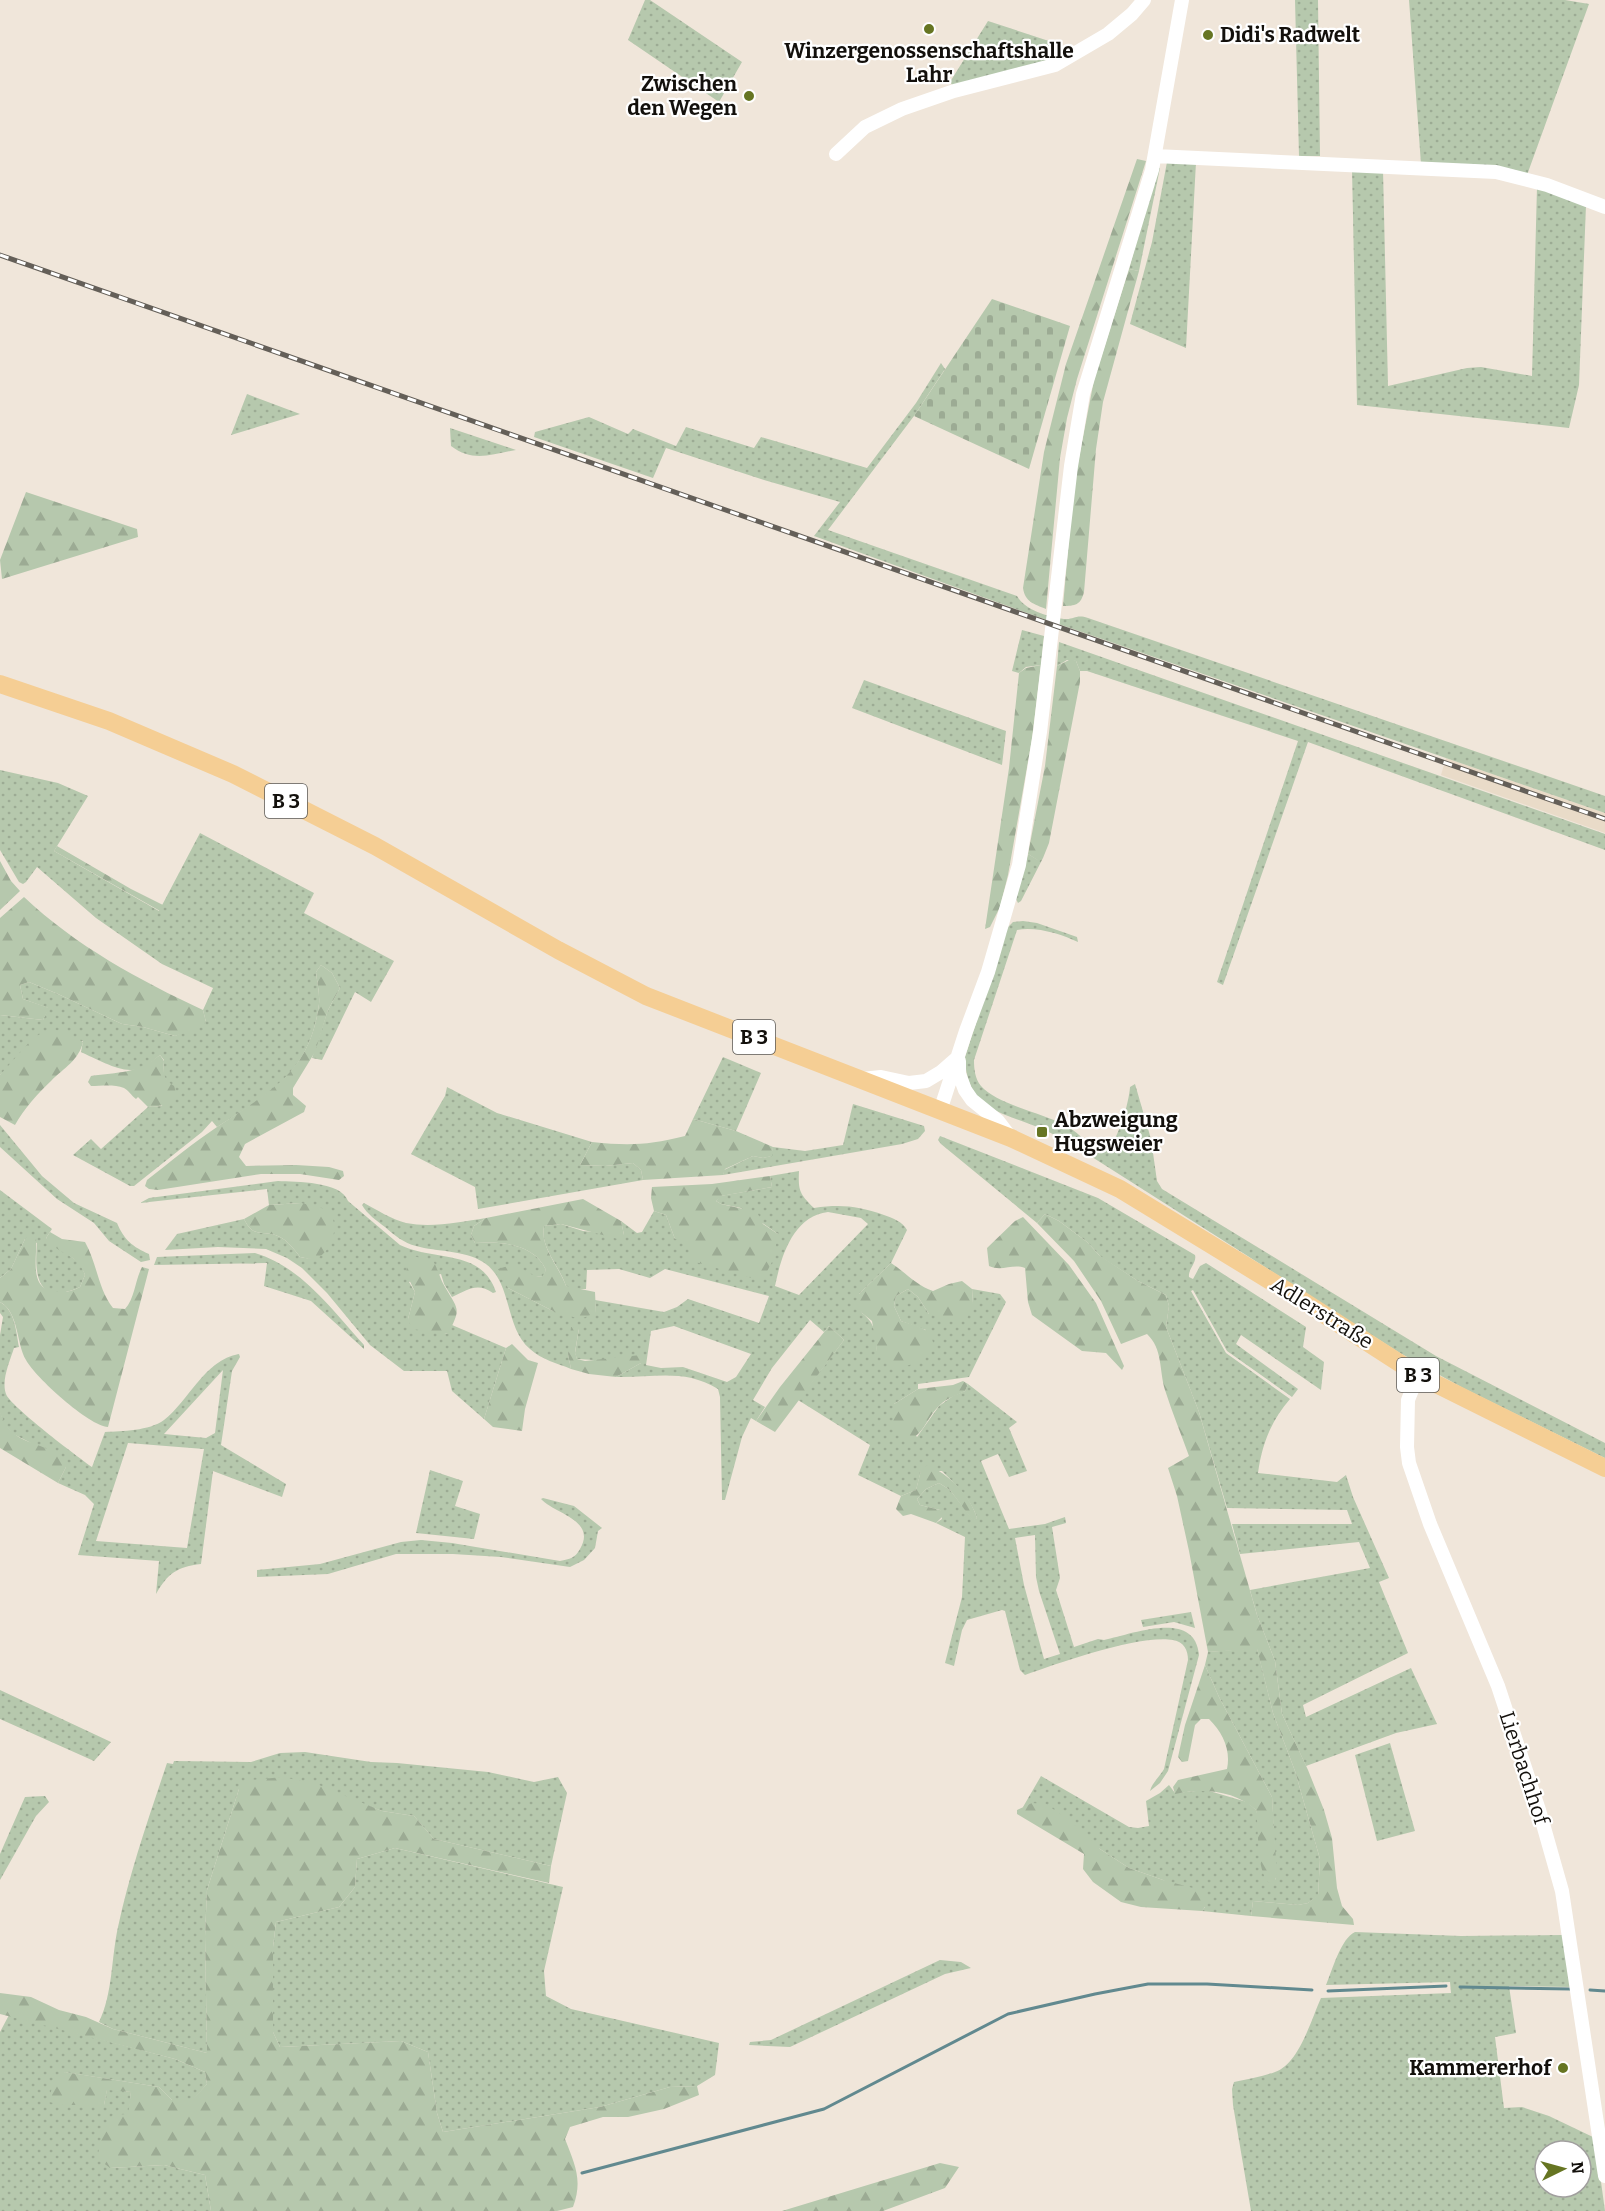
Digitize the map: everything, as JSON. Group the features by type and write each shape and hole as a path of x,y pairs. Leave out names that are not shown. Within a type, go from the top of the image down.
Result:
{"main road":[{"name":"B 3","path":"0,684 109,722 233,774 375,846 558,950 646,996 1011,1137"},
{"name":"Adlerstraße","path":"1011,1137 1120,1189 1418,1375 1605,1468"}],"street":[{"path":"836,154 865,127 902,109 954,91 1055,65 1108,34 1132,14 1144,0"},
{"path":"940,1111 988,972 1019,865 1029,809 1071,466 1083,394 1155,156 1182,0"},
{"path":"1155,156 1496,172 1546,185 1605,207"},
{"path":"861,1079 881,1077 909,1083 926,1081 941,1072 958,1056"},
{"path":"958,1056 959,1074 964,1090 977,1105 998,1121 1011,1137"},
{"name":"Lierbachhof","path":"1418,1375 1408,1400 1409,1464 1430,1524 1498,1686 1562,1891 1605,2176"}],"shaded area":[{"path":"1446,758 1605,813 1605,833 1441,775"}],"green space":[{"path":"645,0 650,0 742,62 719,102 628,40"},
{"path":"1295,0 1318,0 1320,156 1299,156"},
{"path":"1409,0 1565,0 1589,4 1527,175 1421,164"},
{"path":"988,21 1061,45 1066,55 954,87 950,82"},
{"path":"1137,159 1146,161 1077,379 1067,418 1060,458 1046,609 1028,599 1023,588 1044,452 1066,364"},
{"path":"1167,162 1196,162 1186,348 1130,324 1152,242"},
{"path":"1157,167 1160,168 1139,271 1129,269"},
{"path":"1352,169 1383,170 1388,386 1467,368 1481,367 1532,376 1537,187 1586,205 1579,385 1569,428 1357,405"},
{"path":"1129,269 1139,271 1103,402 1096,449 1084,592 1077,604 1063,606 1074,484 1094,380"},
{"path":"992,299 1070,326 1029,469 914,416"},
{"path":"941,363 945,369 914,416 828,530 1017,596 1025,605 1044,615 1064,619 1088,618 1605,796 1605,813 1041,618 814,536 840,502 666,448 653,478 534,437 535,432 589,417 628,434 633,429 676,446 686,427 754,448 761,437 867,468 916,403"},
{"path":"247,394 300,414 231,435"},
{"path":"450,428 516,450 483,456 467,454 451,446"},
{"path":"26,492 137,529 138,537 2,579 0,560"},
{"path":"1022,630 1044,636 1041,665 1026,667 1019,673 1012,671"},
{"path":"1059,642 1605,834 1605,850 1308,742 1223,985 1217,982 1298,741 1087,671 1080,671 1076,661 1067,660 1057,666"},
{"path":"1071,659 1076,661 1080,671 1080,682 1049,843 1043,858 1039,861 1028,854 1045,766 1057,666"},
{"path":"1041,665 1032,739 1008,875 1000,907 990,927 985,929 1009,768 1019,673 1026,668"},
{"path":"864,680 1006,731 1002,765 852,708"},
{"path":"0,770 58,783 88,796 54,851 159,911 200,833 314,893 304,913 394,961 371,1002 355,992 322,1060 312,1058 328,1010 340,988 332,973 321,965 316,972 319,1004 314,1028 307,1048 297,1064 284,1079 254,1103 217,1127 212,1121 202,1132 134,1186 130,1186 73,1155 91,1139 101,1149 148,1107 162,1106 167,1081 163,1075 164,1060 160,1055 142,1068 134,1070 118,1068 81,1052 83,1041 6,1070 0,1075 0,1015 43,1020 48,1008 23,999 20,985 29,982 122,1024 175,1036 206,1022 203,1010 213,988 162,964 96,918 37,867 26,882 23,884 19,882 0,850"},
{"path":"57,846 163,905 160,911 54,851"},
{"path":"1028,854 1038,860 1043,858 1018,903 1016,899"},
{"path":"0,861 11,881 20,891 0,910"},
{"path":"24,897 65,931 109,961 203,1010 206,1022 197,1029 175,1036 122,1024 29,982 20,985 23,999 49,1008 43,1020 0,1015 0,918"},
{"path":"1013,922 1037,923 1077,937 1078,942 1048,932 1032,929 1017,930 974,1060 975,1074 981,1086 1009,1104 1067,1126 1090,1144 1106,1151 1119,1131 1130,1087 1135,1084 1151,1139 1157,1181 1162,1189 1436,1356 1605,1443 1605,1458 1463,1388 1400,1353 1070,1143 1045,1130 1002,1114 980,1099 972,1089 967,1075 965,1057 1007,928"},
{"path":"321,965 332,973 340,988 328,1010 315,1052 293,1088 293,1095 306,1106 304,1112 245,1144 239,1157 246,1166 329,1167 343,1171 344,1176 339,1180 300,1174 261,1174 158,1190 145,1186 147,1180 190,1146 270,1090 297,1064 314,1028 319,1004 316,972"},
{"path":"49,1029 66,1032 83,1042 81,1048 70,1063 32,1102 15,1125 0,1117 0,1075 33,1038"},
{"path":"160,1055 164,1061 164,1075 174,1086 176,1092 173,1101 169,1103 148,1107 124,1088 91,1086 88,1082 91,1076 135,1069"},
{"path":"723,1057 761,1073 736,1131 693,1119"},
{"path":"447,1087 497,1113 592,1142 580,1165 605,1166 633,1163 641,1170 643,1180 478,1209 475,1187 411,1154 445,1096"},
{"path":"853,1104 924,1126 925,1131 918,1139 902,1144 723,1175 724,1170 753,1156 763,1158 771,1156 773,1147 805,1151 843,1145"},
{"path":"693,1119 736,1131 773,1147 772,1156 763,1158 753,1156 725,1169 723,1175 643,1180 641,1170 633,1163 605,1166 580,1165 592,1142 639,1144 672,1139 685,1136"},
{"path":"0,1125 42,1176 74,1203 117,1223 126,1238 134,1246 149,1254 150,1260 141,1262 109,1241 94,1223 57,1199 0,1147"},
{"path":"940,1136 1098,1198 1195,1255 1189,1277 1193,1279 1200,1266 1206,1263 1306,1327 1303,1347 1324,1362 1321,1390 1241,1335 1236,1344 1298,1389 1292,1397 1227,1351 1193,1290 1191,1291 1226,1353 1290,1399 1268,1433 1258,1473 1337,1482 1346,1475 1353,1497 1389,1578 1379,1582 1408,1653 1303,1705 1306,1717 1411,1668 1437,1724 1396,1733 1306,1766 1282,1714 1275,1661 1250,1590 1370,1568 1359,1542 1240,1554 1232,1524 1352,1524 1347,1510 1227,1508 1199,1412 1166,1327 1169,1306 1166,1295 1138,1281 1101,1257 1087,1242 1059,1221 1045,1214 1037,1223 941,1144 938,1140"},
{"path":"799,1171 801,1192 814,1208 841,1206 866,1210 894,1219 907,1230 891,1263 859,1294 862,1313 870,1321 874,1330 877,1351 926,1330 901,1321 894,1306 896,1296 908,1289 918,1297 929,1314 973,1303 972,1289 1000,1294 1006,1302 969,1377 918,1384 918,1389 894,1404 917,1437 939,1406 965,1391 968,1384 1017,1422 1009,1428 1027,1471 1009,1477 998,1454 981,1461 1009,1529 1045,1524 1065,1517 1066,1523 1052,1527 1060,1578 1056,1590 1074,1647 1098,1639 1104,1640 1161,1628 1175,1628 1187,1632 1195,1641 1199,1655 1168,1771 1160,1783 1150,1791 1164,1769 1188,1660 1185,1647 1173,1640 1141,1641 1099,1651 1025,1675 1020,1670 1005,1611 1002,1610 967,1620 962,1630 954,1666 945,1663 962,1597 965,1537 936,1523 942,1519 940,1510 920,1505 917,1499 926,1489 939,1483 950,1490 973,1520 977,1518 967,1498 942,1471 921,1471 916,1490 901,1496 858,1475 870,1445 798,1400 844,1340 829,1326 824,1332 810,1320 772,1368 753,1400 765,1407 756,1421 751,1418 742,1437 725,1500 722,1500 718,1389 705,1382 681,1376 616,1377 641,1363 577,1359 575,1353 579,1328 568,1354 571,1369 545,1359 530,1349 522,1340 493,1270 483,1262 467,1255 407,1243 376,1220 362,1205 364,1203 406,1223 446,1224 486,1218 474,1226 471,1235 475,1243 516,1246 541,1261 546,1270 543,1277 533,1276 508,1288 553,1311 596,1313 595,1300 664,1312 688,1299 759,1323 769,1296 665,1269 650,1278 619,1269 587,1270 586,1289 572,1289 566,1286 547,1249 544,1226 561,1224 583,1231 624,1235 621,1221 637,1233 642,1232 654,1211 666,1215 675,1239 778,1234 741,1208 716,1201 720,1196 772,1187 770,1176","holes":["828,1212 861,1218 868,1224 799,1295 775,1286 785,1251 797,1230 816,1215","674,1326 751,1354 736,1377 727,1382 683,1367 661,1368 646,1365 651,1331","1035,1535 1036,1577 1060,1654 1044,1659 1024,1585 1015,1538"]},
{"path":"770,1176 772,1187 721,1196 716,1201 757,1212 763,1224 778,1234 773,1260 762,1281 692,1261 686,1241 675,1239 666,1215 654,1211 651,1198 652,1187 712,1184"},
{"path":"278,1181 306,1182 337,1190 400,1245 468,1262 480,1268 489,1278 496,1292 477,1288 452,1297 441,1274 409,1282 415,1292 408,1319 447,1334 452,1325 506,1348 484,1419 452,1391 447,1371 404,1371 370,1345 327,1293 302,1268 287,1258 266,1249 218,1247 165,1250 177,1234 244,1219 252,1230 283,1239 300,1257 316,1257 328,1247 301,1203 269,1205 267,1189 140,1203 149,1198"},
{"path":"0,1190 52,1229 46,1238 81,1264 85,1275 80,1287 55,1293 47,1290 38,1277 37,1243 25,1239 11,1269 0,1278"},
{"path":"583,1199 621,1221 624,1235 618,1239 561,1224 544,1226 547,1249 566,1286 595,1292 596,1313 580,1319 553,1311 508,1288 498,1269 513,1266 542,1277 546,1270 534,1255 516,1246 475,1243 471,1235 474,1226 486,1218"},
{"path":"301,1203 325,1210 334,1223 331,1243 324,1254 317,1258 300,1257 283,1239 252,1230 244,1219 269,1205"},
{"path":"1045,1214 1059,1221 1087,1242 1099,1255 1138,1281 1166,1295 1169,1306 1166,1327 1199,1412 1257,1615 1275,1661 1282,1714 1324,1810 1332,1838 1337,1888 1342,1906 1353,1919 1354,1925 1251,1916 1253,1901 1298,1905 1308,1903 1318,1895 1320,1859 1295,1771 1273,1713 1257,1649 1208,1652 1189,1551 1177,1496 1168,1468 1189,1456 1165,1390 1156,1346 1147,1334 1121,1344 1101,1301 1074,1261 1037,1223"},
{"path":"1023,1217 1069,1265 1096,1303 1124,1366 1122,1370 1106,1353 1082,1351 1032,1315 1028,1302 1025,1268 989,1266 987,1248 1015,1221"},
{"path":"50,1232 62,1239 85,1242 104,1293 113,1308 125,1309 131,1300 142,1267 149,1269 108,1427 99,1425 76,1410 31,1368 23,1353 11,1313 0,1302 0,1278 11,1269 29,1235 34,1235 36,1238 36,1269 40,1284 45,1289 60,1292 80,1287 85,1275 77,1262 46,1238"},
{"path":"255,1253 287,1268 302,1279 364,1345 364,1349 311,1301 264,1286 267,1263 154,1265 157,1257"},
{"path":"409,1255 433,1261 456,1306 455,1319 448,1334 412,1329 408,1319 415,1292 406,1273"},
{"path":"891,1263 916,1282 933,1291 962,1281 972,1289 973,1303 967,1318 954,1322 929,1314 918,1297 908,1289 896,1296 894,1306 901,1321 924,1329 931,1336 934,1348 914,1363 898,1367 890,1367 877,1351 872,1321 862,1313 856,1303 859,1294"},
{"path":"0,1302 12,1316 19,1347 14,1348 7,1371 6,1394 31,1420 92,1467 105,1432 135,1430 158,1424 173,1412 216,1364 239,1354 240,1357 232,1371 221,1445 286,1484 282,1497 213,1471 201,1564 174,1572 156,1594 159,1561 78,1555 94,1504 85,1495 58,1483 66,1467 13,1434 5,1425 0,1413 0,1335 3,1317 0,1313","holes":["223,1370 215,1433 206,1438 164,1434","128,1443 204,1449 187,1548 96,1541"]},
{"path":"829,1326 844,1340 775,1432 756,1421 780,1387"},
{"path":"571,1327 579,1328 575,1352 577,1359 585,1361 641,1355 641,1363 616,1377 571,1369 568,1354"},
{"path":"512,1344 528,1360 538,1363 525,1409 522,1431 493,1427 484,1419 506,1348"},
{"path":"963,1381 968,1384 965,1391 940,1405 922,1430 913,1438 907,1441 898,1433 893,1421 894,1404 918,1389 953,1385"},
{"path":"0,1411 5,1423 18,1437 46,1448 65,1459 66,1467 58,1483 0,1448"},
{"path":"927,1465 958,1486 974,1509 977,1518 973,1521 950,1490 939,1483 926,1489 917,1499 920,1505 940,1510 944,1515 936,1523 911,1514 903,1516 896,1509 901,1496 916,1490 921,1470"},
{"path":"430,1470 463,1481 455,1506 480,1514 474,1539 416,1533"},
{"path":"541,1499 574,1506 602,1528 598,1531 595,1548 584,1560 570,1567 501,1557 396,1554 328,1574 257,1577 257,1570 320,1564 401,1542 421,1540 560,1561 572,1558 580,1549 584,1539 583,1531 579,1524 547,1504"},
{"path":"1191,1612 1195,1628 1174,1622 1143,1627 1141,1620"},
{"path":"1257,1648 1273,1713 1295,1771 1320,1859 1318,1896 1308,1903 1298,1905 1253,1901 1251,1916 1202,1911 1205,1907 1163,1880 1129,1868 1100,1849 1023,1807 1041,1776 1129,1827 1138,1828 1149,1826 1146,1801 1169,1785 1175,1793 1206,1790 1247,1802 1256,1810 1276,1880 1272,1797 1219,1697 1205,1665 1208,1652"},
{"path":"1205,1665 1219,1697 1272,1797 1277,1876 1273,1882 1269,1883 1262,1869 1256,1810 1238,1798 1218,1792 1196,1791 1175,1794 1173,1787 1178,1780 1227,1769 1228,1755 1225,1742 1209,1719 1201,1719 1195,1725 1188,1761 1182,1762 1178,1757 1185,1725"},
{"path":"0,1690 111,1742 94,1761 0,1719"},
{"path":"1390,1743 1415,1831 1377,1841 1355,1755"},
{"path":"305,1752 371,1762 488,1772 534,1782 558,1777 567,1793 551,1866 434,1839 414,1816 382,1811 355,1801 239,1789 207,1890 205,1936 207,2053 113,2029 99,2022 107,1999 118,1927 128,1885 167,1763 173,1764 174,1761 251,1762 280,1753"},
{"path":"283,1777 319,1785 382,1811 414,1816 434,1839 551,1866 549,1883 395,1848 357,1859 355,1887 339,1907 276,1922 273,1947 273,2032 280,2047 401,2041 428,2052 437,2113 443,2132 600,2107 670,2087 697,2086 699,2095 664,2109 628,2117 603,2117 570,2127 565,2139 578,2180 576,2197 573,2207 557,2211 211,2211 205,2175 164,2165 110,2168 97,2158 104,2127 113,2115 128,2114 131,2092 107,2090 104,2105 64,2105 49,2102 54,2076 65,2072 159,2087 172,2100 192,2100 207,2084 205,2072 175,2059 0,2014 0,1993 31,1997 59,2010 86,2017 113,2029 207,2053 205,1936 207,1890 239,1789 251,1780"},
{"path":"45,1796 49,1802 36,1816 0,1880 0,1854 25,1797"},
{"path":"1032,1803 1046,1804 1069,1820 1100,1849 1129,1868 1204,1891 1206,1901 1204,1908 1202,1911 1141,1907 1121,1902 1093,1882 1083,1869 1084,1854 1017,1814 1017,1810"},
{"path":"395,1848 563,1887 544,1971 546,1996 571,2009 719,2043 715,2075 697,2086 670,2087 600,2107 443,2132 437,2113 428,2052 401,2041 280,2047 273,2032 273,1947 276,1922 339,1907 355,1887 357,1859"},
{"path":"1355,1932 1461,1936 1562,1935 1566,1941 1573,1987 1509,1986 1516,2033 1495,2037 1504,2108 1522,2107 1549,2116 1595,2138 1605,2211 1251,2211 1233,2105 1234,2082 1275,2072 1291,2060 1303,2040 1321,1998 1451,1993 1450,1982 1326,1985 1345,1941"},
{"path":"940,1960 961,1962 971,1968 945,1974 790,2047 749,2045 750,2042 771,2040"},
{"path":"9,2015 175,2059 205,2072 207,2084 193,2100 172,2100 159,2087 64,2072 104,2105 107,2089 131,2092 129,2114 110,2168 164,2165 205,2175 211,2211 0,2211 0,2032"},
{"path":"940,2163 959,2167 945,2188 883,2211 782,2211"}],"waterway":[{"path":"582,2173 824,2109 1008,2014 1148,1984 1207,1984 1312,1990"},
{"path":"1328,1991 1446,1986"},
{"path":"1460,1987 1571,1989"},
{"path":"1590,1990 1605,1991"}],"railway":[{"path":"0,255 1605,819"}],"place":[{"name":"Winzergenossenschaftshalle Lahr","path":"929,29"},
{"name":"Didi's Radwelt","path":"1208,35"},
{"name":"Zwischen den Wegen","path":"749,96"},
{"name":"Abzweigung Hugsweier","path":"1042,1132"},
{"name":"Kammererhof","path":"1563,2068"}]}
